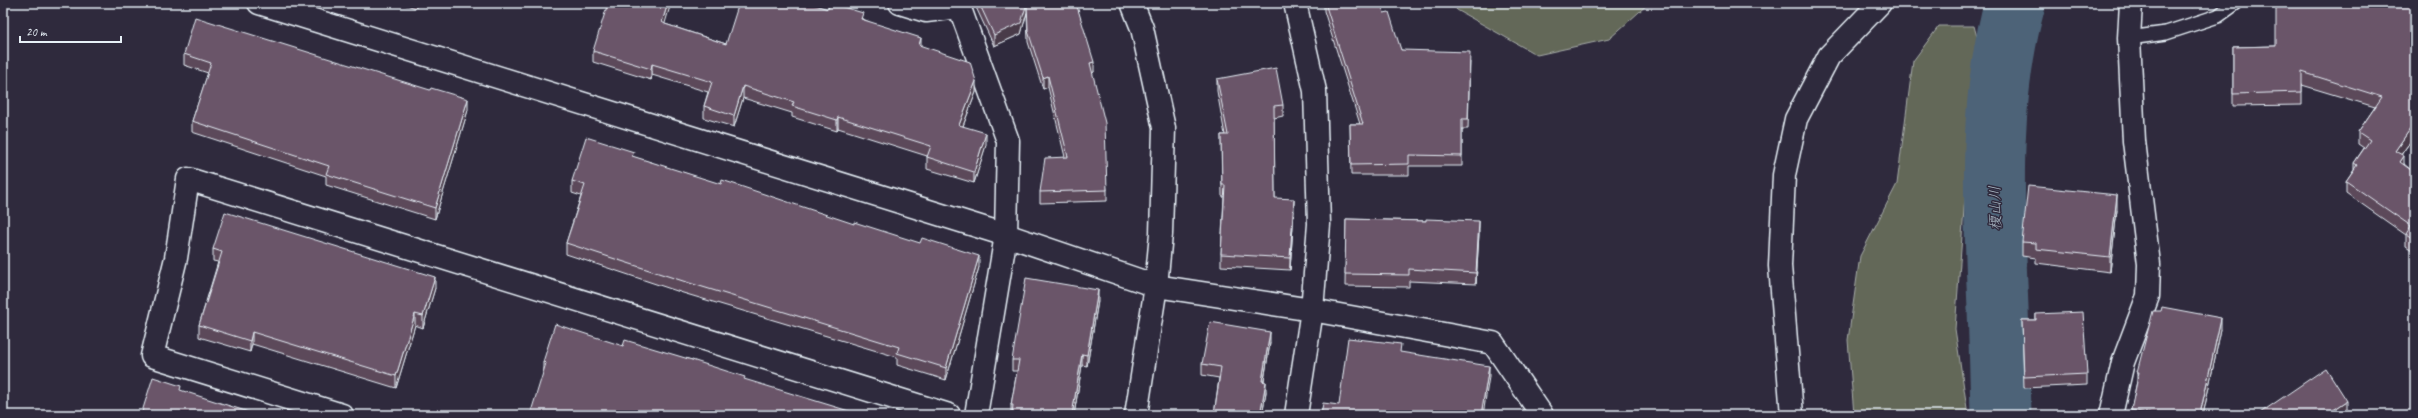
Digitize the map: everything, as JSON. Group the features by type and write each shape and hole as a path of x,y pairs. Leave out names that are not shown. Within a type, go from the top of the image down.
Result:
{"street":[{"path":"259,3 1006,235 1156,286 1312,310 1493,343 1542,415"},
{"path":"900,3 926,11 959,5 1008,141 1006,235 976,415"},
{"path":"1132,3 1142,28 1164,128 1161,234 1156,286 1136,415"},
{"path":"1295,3 1314,91 1319,224 1312,310 1296,415"},
{"path":"1792,415 1780,266 1784,175 1794,126 1796,119 1829,56 1880,3"},
{"path":"2111,415 2123,362 2148,296 2149,264 2134,141 2129,38 2131,3"},
{"path":"342,415 152,356 176,258 188,179 949,415"}],"lane":[{"path":"2129,38 2166,33 2218,16 2236,3"}],"green space":[{"path":"1451,3 1649,3 1609,39 1537,55 1457,10"},
{"path":"1674,3 1751,3 1745,5"},
{"path":"1939,26 1974,26 1985,67 1968,156 1955,329 1968,415 1854,415 1848,340 1860,256 1897,184 1913,61"}],"building":[{"path":"608,3 668,3 662,22 726,44 739,3 809,3 828,9 830,3 863,13 861,19 921,38 919,45 970,62 976,81 959,125 986,133 974,172 927,157 931,146 838,117 837,120 792,106 794,102 743,86 734,116 704,106 712,82 652,64 651,69 593,51"},
{"path":"979,3 1027,3 1021,23 994,35"},
{"path":"1027,3 1076,3 1094,62 1090,63 1105,123 1107,190 1040,192 1045,158 1068,157 1048,76 1043,78 1028,31"},
{"path":"1325,3 1381,3 1384,13 1389,12 1401,50 1470,52 1468,119 1462,119 1462,156 1409,155 1409,164 1351,165 1350,124 1363,124"},
{"path":"2276,3 2415,3 2415,122 2395,151 2404,156 2400,162 2415,173 2415,240 2406,234 2411,226 2346,181 2357,165 2354,163 2370,140 2358,132 2382,97 2302,72 2302,92 2233,94 2233,47 2276,46"},
{"path":"195,17 430,90 431,88 468,99 435,208 326,174 329,166 192,121 211,63 184,54"},
{"path":"1276,68 1283,105 1274,106 1275,198 1294,199 1290,258 1221,254 1225,185 1222,185 1221,135 1228,135 1217,79"},
{"path":"586,137 634,152 632,156 721,184 722,180 854,224 854,222 920,243 922,238 979,256 946,368 897,353 899,347 683,281 566,243 585,185 572,181"},
{"path":"2028,186 2117,195 2110,257 2036,249 2036,243 2022,242"},
{"path":"225,212 435,277 423,316 415,314 396,376 252,332 250,341 199,325 222,252 213,249"},
{"path":"1346,219 1426,221 1426,219 1479,221 1476,273 1409,269 1409,275 1345,274"},
{"path":"1026,278 1098,290 1087,355 1082,354 1072,415 1012,415 1013,405 1011,405 1019,360 1012,360"},
{"path":"2162,307 2221,318 2200,414 2187,411 2186,415 2157,415 2131,410 2139,372 2137,372 2153,311 2161,311"},
{"path":"2083,312 2087,374 2024,377 2022,320 2036,320 2036,314"},
{"path":"1210,322 1270,332 1262,381 1266,382 1260,415 1214,415 1221,367 1202,364"},
{"path":"555,324 623,346 625,340 745,377 744,379 862,415 530,415 546,363 543,362"},
{"path":"1348,338 1401,344 1400,352 1489,366 1481,415 1321,415 1323,403 1339,405"},
{"path":"2326,368 2347,401 2332,411 2334,414 2261,415 2260,413"},
{"path":"153,377 181,386 180,390 258,415 141,415"}],"waterway":[{"name":"榎山川","path":"2001,415 1994,178 1995,142 2001,72 2015,3"}]}
